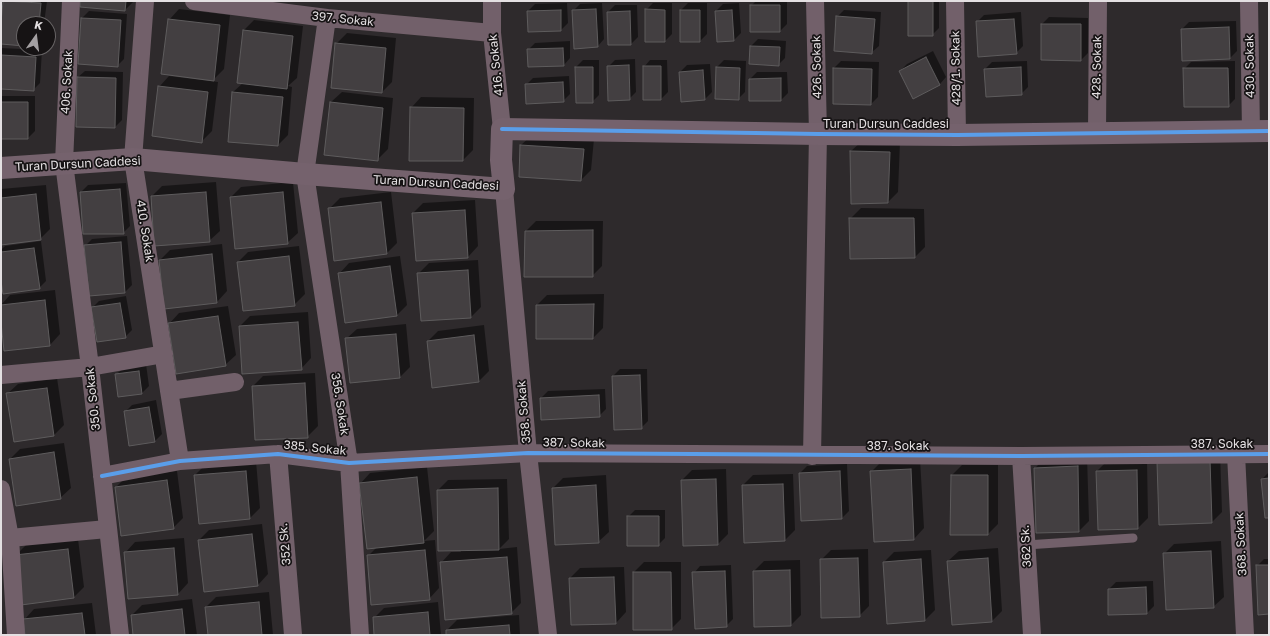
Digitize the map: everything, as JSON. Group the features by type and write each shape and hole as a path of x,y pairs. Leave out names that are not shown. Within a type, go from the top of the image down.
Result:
{"street":[{"name":"406. Sokak","path":"64,163 71,1"},
{"name":"410. Sokak","path":"145,1 133,159 180,461"},
{"name":"397. Sokak","path":"194,1 298,8 327,18 492,33"},
{"name":"416. Sokak","path":"492,1 492,33 502,129"},
{"name":"426. Sokak","path":"812,456 818,134 815,1"},
{"name":"428/1. Sokak","path":"955,1 957,134"},
{"name":"428. Sokak","path":"1097,133 1098,1"},
{"name":"430. Sokak","path":"1249,1 1260,131"},
{"name":"356. Sokak","path":"327,18 305,174 348,462 360,635"},
{"name":"Turan Dursun Caddesi","path":"1,168 133,159 305,174 504,188 501,160 502,129 818,134 1260,131"},
{"name":"350. Sokak","path":"64,163 90,366 120,635"},
{"name":"358. Sokak","path":"504,188 528,453 548,635"},
{"path":"1,375 90,366 164,354"},
{"path":"169,391 235,382"},
{"name":"387. Sokak","path":"528,453 812,456 1269,454"},
{"name":"385. Sokak","path":"102,476 180,461 278,454 348,462 528,453"},
{"name":"352 Sk.","path":"278,454 293,635"},
{"name":"368. Sokak","path":"1236,454 1245,635"},
{"name":"362 Sk.","path":"1021,456 1032,635"},
{"path":"1,489 10,538 16,635"},
{"path":"10,538 107,529"}],"lane":[{"path":"1026,545 1133,538"}],"building":[{"path":"3,1 41,3 40,16 16,16 16,45 1,44"},
{"path":"80,1 126,1 125,11 80,7"},
{"path":"908,1 933,1 933,36 908,36"},
{"path":"750,5 780,5 780,32 750,32"},
{"path":"596,9 598,47 574,49 572,10"},
{"path":"645,9 665,10 665,42 645,42"},
{"path":"561,10 561,31 528,32 527,11"},
{"path":"680,10 700,10 700,42 680,42"},
{"path":"732,10 734,41 717,42 715,11"},
{"path":"630,11 631,45 608,45 607,12"},
{"path":"836,16 875,19 872,54 834,51"},
{"path":"81,18 121,20 118,67 78,64"},
{"path":"168,19 220,25 214,81 161,74"},
{"path":"1014,19 1017,54 978,57 976,21"},
{"path":"1041,24 1081,24 1081,61 1041,60"},
{"path":"1229,27 1230,59 1182,61 1181,29"},
{"path":"243,30 293,36 287,89 237,83"},
{"path":"335,43 386,48 382,93 331,88"},
{"path":"750,46 780,47 779,66 749,64"},
{"path":"563,48 564,66 528,67 527,49"},
{"path":"1,55 36,57 34,91 1,89"},
{"path":"926,57 940,85 913,99 899,71"},
{"path":"629,65 630,100 608,101 607,66"},
{"path":"643,66 661,66 661,100 643,100"},
{"path":"575,67 593,67 593,103 576,103"},
{"path":"716,67 740,68 739,100 715,99"},
{"path":"1021,67 1022,95 986,97 984,69"},
{"path":"833,68 872,69 871,105 833,104"},
{"path":"1183,68 1228,68 1229,107 1184,107"},
{"path":"703,70 705,100 681,102 679,72"},
{"path":"77,77 116,78 115,128 76,127"},
{"path":"781,78 781,101 749,101 749,79"},
{"path":"563,82 564,102 526,104 525,84"},
{"path":"158,86 208,92 202,143 152,136"},
{"path":"232,92 283,97 278,146 228,142"},
{"path":"1,102 28,102 28,139 1,139"},
{"path":"330,102 383,108 378,161 324,155"},
{"path":"410,107 464,108 463,161 409,161"},
{"path":"520,145 584,149 581,181 519,177"},
{"path":"850,151 890,152 888,203 851,204"},
{"path":"120,189 124,234 83,234 80,192"},
{"path":"206,192 210,242 154,246 151,196"},
{"path":"283,192 288,244 235,249 230,197"},
{"path":"36,194 41,240 1,245 1,198"},
{"path":"381,202 387,254 334,261 328,208"},
{"path":"465,210 468,258 416,261 412,213"},
{"path":"849,218 914,218 915,258 850,259"},
{"path":"593,230 593,277 524,277 525,231"},
{"path":"121,242 125,293 89,296 84,245"},
{"path":"34,248 40,289 3,294 1,281 1,252"},
{"path":"212,254 217,303 164,309 159,260"},
{"path":"289,256 295,306 243,311 237,262"},
{"path":"390,266 397,316 345,323 338,273"},
{"path":"468,270 471,318 421,321 417,273"},
{"path":"45,300 50,346 4,351 1,305"},
{"path":"120,303 126,338 97,342 91,307"},
{"path":"594,304 593,339 536,339 536,305"},
{"path":"218,316 226,366 176,374 168,323"},
{"path":"298,322 302,370 242,374 239,326"},
{"path":"396,334 400,378 350,383 345,338"},
{"path":"474,335 479,382 432,388 427,341"},
{"path":"139,371 142,394 118,397 115,374"},
{"path":"640,375 642,429 614,430 612,376"},
{"path":"305,383 308,438 255,440 252,386"},
{"path":"47,388 54,436 14,442 6,393"},
{"path":"599,395 600,417 541,420 540,398"},
{"path":"149,407 155,442 129,446 124,411"},
{"path":"54,452 61,499 16,506 9,459"},
{"path":"1210,460 1212,523 1159,525 1157,462"},
{"path":"1078,466 1079,532 1036,533 1034,468"},
{"path":"911,469 914,540 874,542 870,471"},
{"path":"1137,470 1138,529 1098,530 1096,471"},
{"path":"246,471 250,519 199,524 194,475"},
{"path":"840,471 842,519 801,521 799,473"},
{"path":"951,475 988,475 988,535 950,535"},
{"path":"417,477 424,543 367,549 359,483"},
{"path":"1269,478 1269,518 1265,518 1261,479"},
{"path":"716,479 718,545 683,546 681,480"},
{"path":"167,480 174,529 121,536 115,487"},
{"path":"783,484 785,541 744,543 742,485"},
{"path":"596,485 599,543 555,545 552,488"},
{"path":"498,488 499,550 438,551 437,490"},
{"path":"627,516 659,516 659,546 627,546"},
{"path":"252,534 258,586 204,592 198,540"},
{"path":"174,548 178,595 128,599 124,552"},
{"path":"68,549 74,598 21,605 15,555"},
{"path":"425,550 430,600 371,605 367,555"},
{"path":"1211,551 1214,608 1166,610 1163,553"},
{"path":"507,557 512,614 445,620 440,562"},
{"path":"858,558 860,617 821,618 820,559"},
{"path":"988,558 992,622 952,625 947,561"},
{"path":"921,559 925,621 887,624 883,562"},
{"path":"1256,565 1269,565 1269,614 1258,615"},
{"path":"790,570 791,626 754,627 753,571"},
{"path":"725,571 727,627 695,629 692,572"},
{"path":"633,572 671,572 672,630 633,630"},
{"path":"614,577 616,624 571,625 569,578"},
{"path":"1146,587 1147,614 1108,615 1108,589"},
{"path":"259,602 262,635 208,635 205,607"},
{"path":"182,609 185,635 133,635 131,615"},
{"path":"428,612 430,635 374,635 373,617"},
{"path":"82,613 85,635 25,635 23,619"},
{"path":"509,625 510,635 446,635 446,630"}],"cycle path":[{"path":"502,129 957,135 1269,131"},
{"path":"102,476 180,461 278,454 349,463 528,453 1021,456 1269,454"}]}
